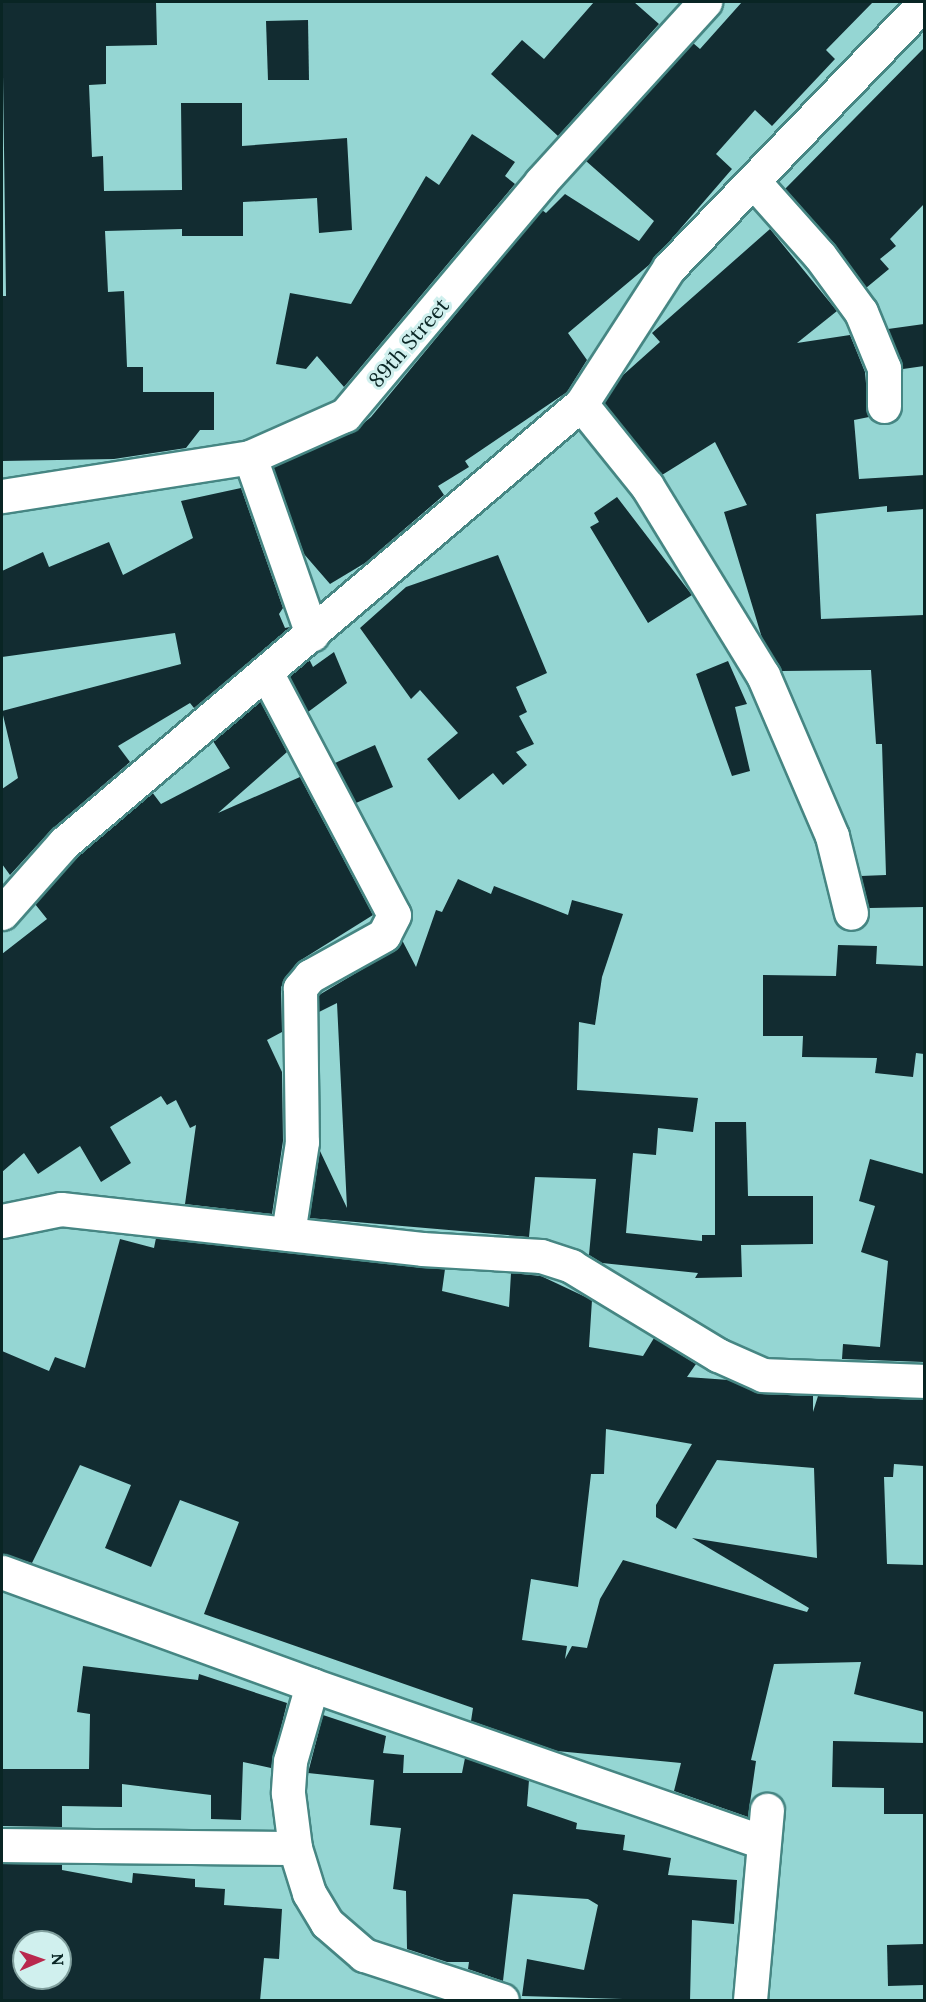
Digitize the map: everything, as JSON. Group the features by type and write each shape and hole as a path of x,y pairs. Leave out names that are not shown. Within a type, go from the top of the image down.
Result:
{"street":[{"name":"89th Street","path":"2,495 250,457 345,415 541,182 705,2"},
{"path":"2,913 64,843 267,674 581,404 669,268 924,3"},
{"path":"754,182 820,256 861,312 884,368 884,406"},
{"path":"581,404 647,486 763,675 832,836 851,912"},
{"path":"250,457 312,634"},
{"path":"267,674 394,915 384,935 310,976 300,988 302,1142 288,1234"},
{"path":"2,1221 62,1209 288,1234 541,1256 571,1266 718,1355 763,1375 924,1381"},
{"path":"2,1572 312,1685 760,1842"},
{"path":"312,1685 290,1761 295,1848 309,1893 347,1943 364,1954 502,2001"},
{"path":"750,2001 760,1842 767,1810"},
{"path":"2,1845 295,1848"}],"building":[{"path":"2,2 156,2 157,45 106,46 106,84 89,85 92,157 103,156 104,191 182,190 181,103 242,103 242,146 347,138 352,230 319,233 317,198 243,202 243,236 182,236 182,229 105,231 108,292 124,291 127,367 143,367 143,392 214,392 214,430 200,430 186,448 114,459 2,461 2,296 6,296"},
{"path":"594,2 634,2 659,24 558,136 491,74 522,40 544,59"},
{"path":"742,2 873,2 826,50 835,59 772,126 755,110 716,154 732,169 649,265 568,333 587,360 567,392 465,461 469,467 438,486 444,495 365,563 330,584 304,554 273,467 353,432 371,417 542,210 546,213 565,194 639,241 654,221 586,161 693,43 700,49"},
{"path":"308,20 309,80 268,80 266,21"},
{"path":"924,48 924,204 890,239 896,246 880,259 889,269 866,288 785,189"},
{"path":"472,134 515,162 505,176 515,184 344,387 317,356 306,369 276,364 290,293 351,304 426,176 439,185"},
{"path":"770,229 837,311 797,343 850,335 865,372 869,417 854,420 859,479 924,475 924,509 887,512 887,506 816,514 821,619 924,615 924,907 869,908 861,876 886,875 882,744 876,744 871,670 782,671 762,638 724,512 747,505 715,442 662,475 604,403 622,376 660,342 652,333"},
{"path":"924,324 924,366 903,369 888,329"},
{"path":"241,488 283,608 279,614 285,628 290,627 194,708 190,703 118,746 130,762 52,829 10,875 2,864 2,789 18,778 2,711 181,664 175,633 2,657 2,571 43,552 49,567 109,542 123,575 193,538 181,501"},
{"path":"617,497 692,595 648,623 590,527 599,522 594,513"},
{"path":"498,555 547,673 516,687 527,712 519,716 534,744 516,752 527,765 503,785 493,773 459,800 427,759 458,733 420,690 411,699 360,628 406,587"},
{"path":"334,652 347,683 308,712 289,676 309,659 313,667"},
{"path":"728,661 747,704 735,707 750,771 732,776 696,674"},
{"path":"260,701 287,752 218,813 300,777 373,915 301,960 281,987 282,1032 267,1040 282,1072 283,1141 272,1214 185,1204 196,1125 190,1128 176,1100 167,1105 161,1096 110,1127 131,1163 101,1182 80,1146 38,1174 24,1153 2,1172 2,954 47,919 35,904 77,856 152,792 161,804 230,768 213,741"},
{"path":"375,745 393,787 356,803 335,763"},
{"path":"458,879 491,894 494,886 568,915 572,900 623,914 602,977 595,1025 579,1022 577,1090 698,1098 693,1132 658,1128 656,1155 633,1153 626,1233 702,1241 702,1235 715,1235 715,1122 746,1122 748,1196 813,1196 813,1244 741,1245 742,1277 695,1278 698,1273 602,1263 589,1255 596,1179 535,1177 529,1237 309,1218 320,1151 347,1208 337,1003 319,1012 319,995 393,951 402,940 416,967 436,910 442,912"},
{"path":"838,945 877,946 876,964 924,966 924,1054 916,1053 913,1077 875,1073 877,1058 802,1057 803,1036 763,1036 763,975 836,976"},
{"path":"870,1159 924,1174 924,1362 842,1359 843,1344 880,1347 888,1261 861,1252 875,1206 859,1201"},
{"path":"156,1238 445,1269 442,1291 509,1307 511,1273 541,1276 592,1300 589,1347 643,1356 654,1338 696,1364 687,1377 729,1380 762,1394 813,1396 813,1412 818,1396 924,1400 924,1466 894,1464 893,1477 884,1477 887,1564 924,1565 924,1712 854,1694 861,1662 774,1664 751,1760 756,1761 748,1817 674,1791 681,1763 557,1751 471,1721 473,1708 204,1614 239,1522 180,1500 151,1567 105,1548 131,1485 80,1465 32,1563 2,1554 2,1351 49,1371 55,1357 85,1368 120,1239 154,1248","holes":["606,1429 692,1444 656,1505 656,1517 676,1529 717,1460 814,1468 817,1558 692,1538 809,1608 807,1612 623,1560 600,1599 587,1648 572,1646 565,1659 567,1646 522,1640 531,1579 578,1587 591,1474 604,1474"]},
{"path":"83,1666 198,1680 199,1674 287,1703 271,1768 243,1762 241,1820 211,1819 211,1795 122,1784 122,1807 62,1806 62,1827 2,1826 2,1769 89,1769 90,1714 77,1712"},
{"path":"323,1715 386,1736 383,1753 404,1755 403,1773 462,1773 465,1758 529,1780 527,1806 577,1823 576,1829 625,1835 623,1850 671,1858 668,1875 737,1880 734,1924 692,1920 690,2001 522,1996 527,1959 584,1970 598,1905 588,1899 513,1894 503,1981 468,1969 469,1962 447,1962 407,1949 406,1891 393,1889 401,1828 370,1825 374,1780 308,1773"},
{"path":"833,1741 924,1743 924,1814 884,1814 884,1788 832,1787"},
{"path":"2,1864 62,1864 62,1870 132,1883 133,1873 195,1879 195,1887 225,1889 224,1905 282,1909 279,1959 264,1958 260,2001 2,2001"},
{"path":"924,1944 924,1985 888,1986 887,1945"}]}
